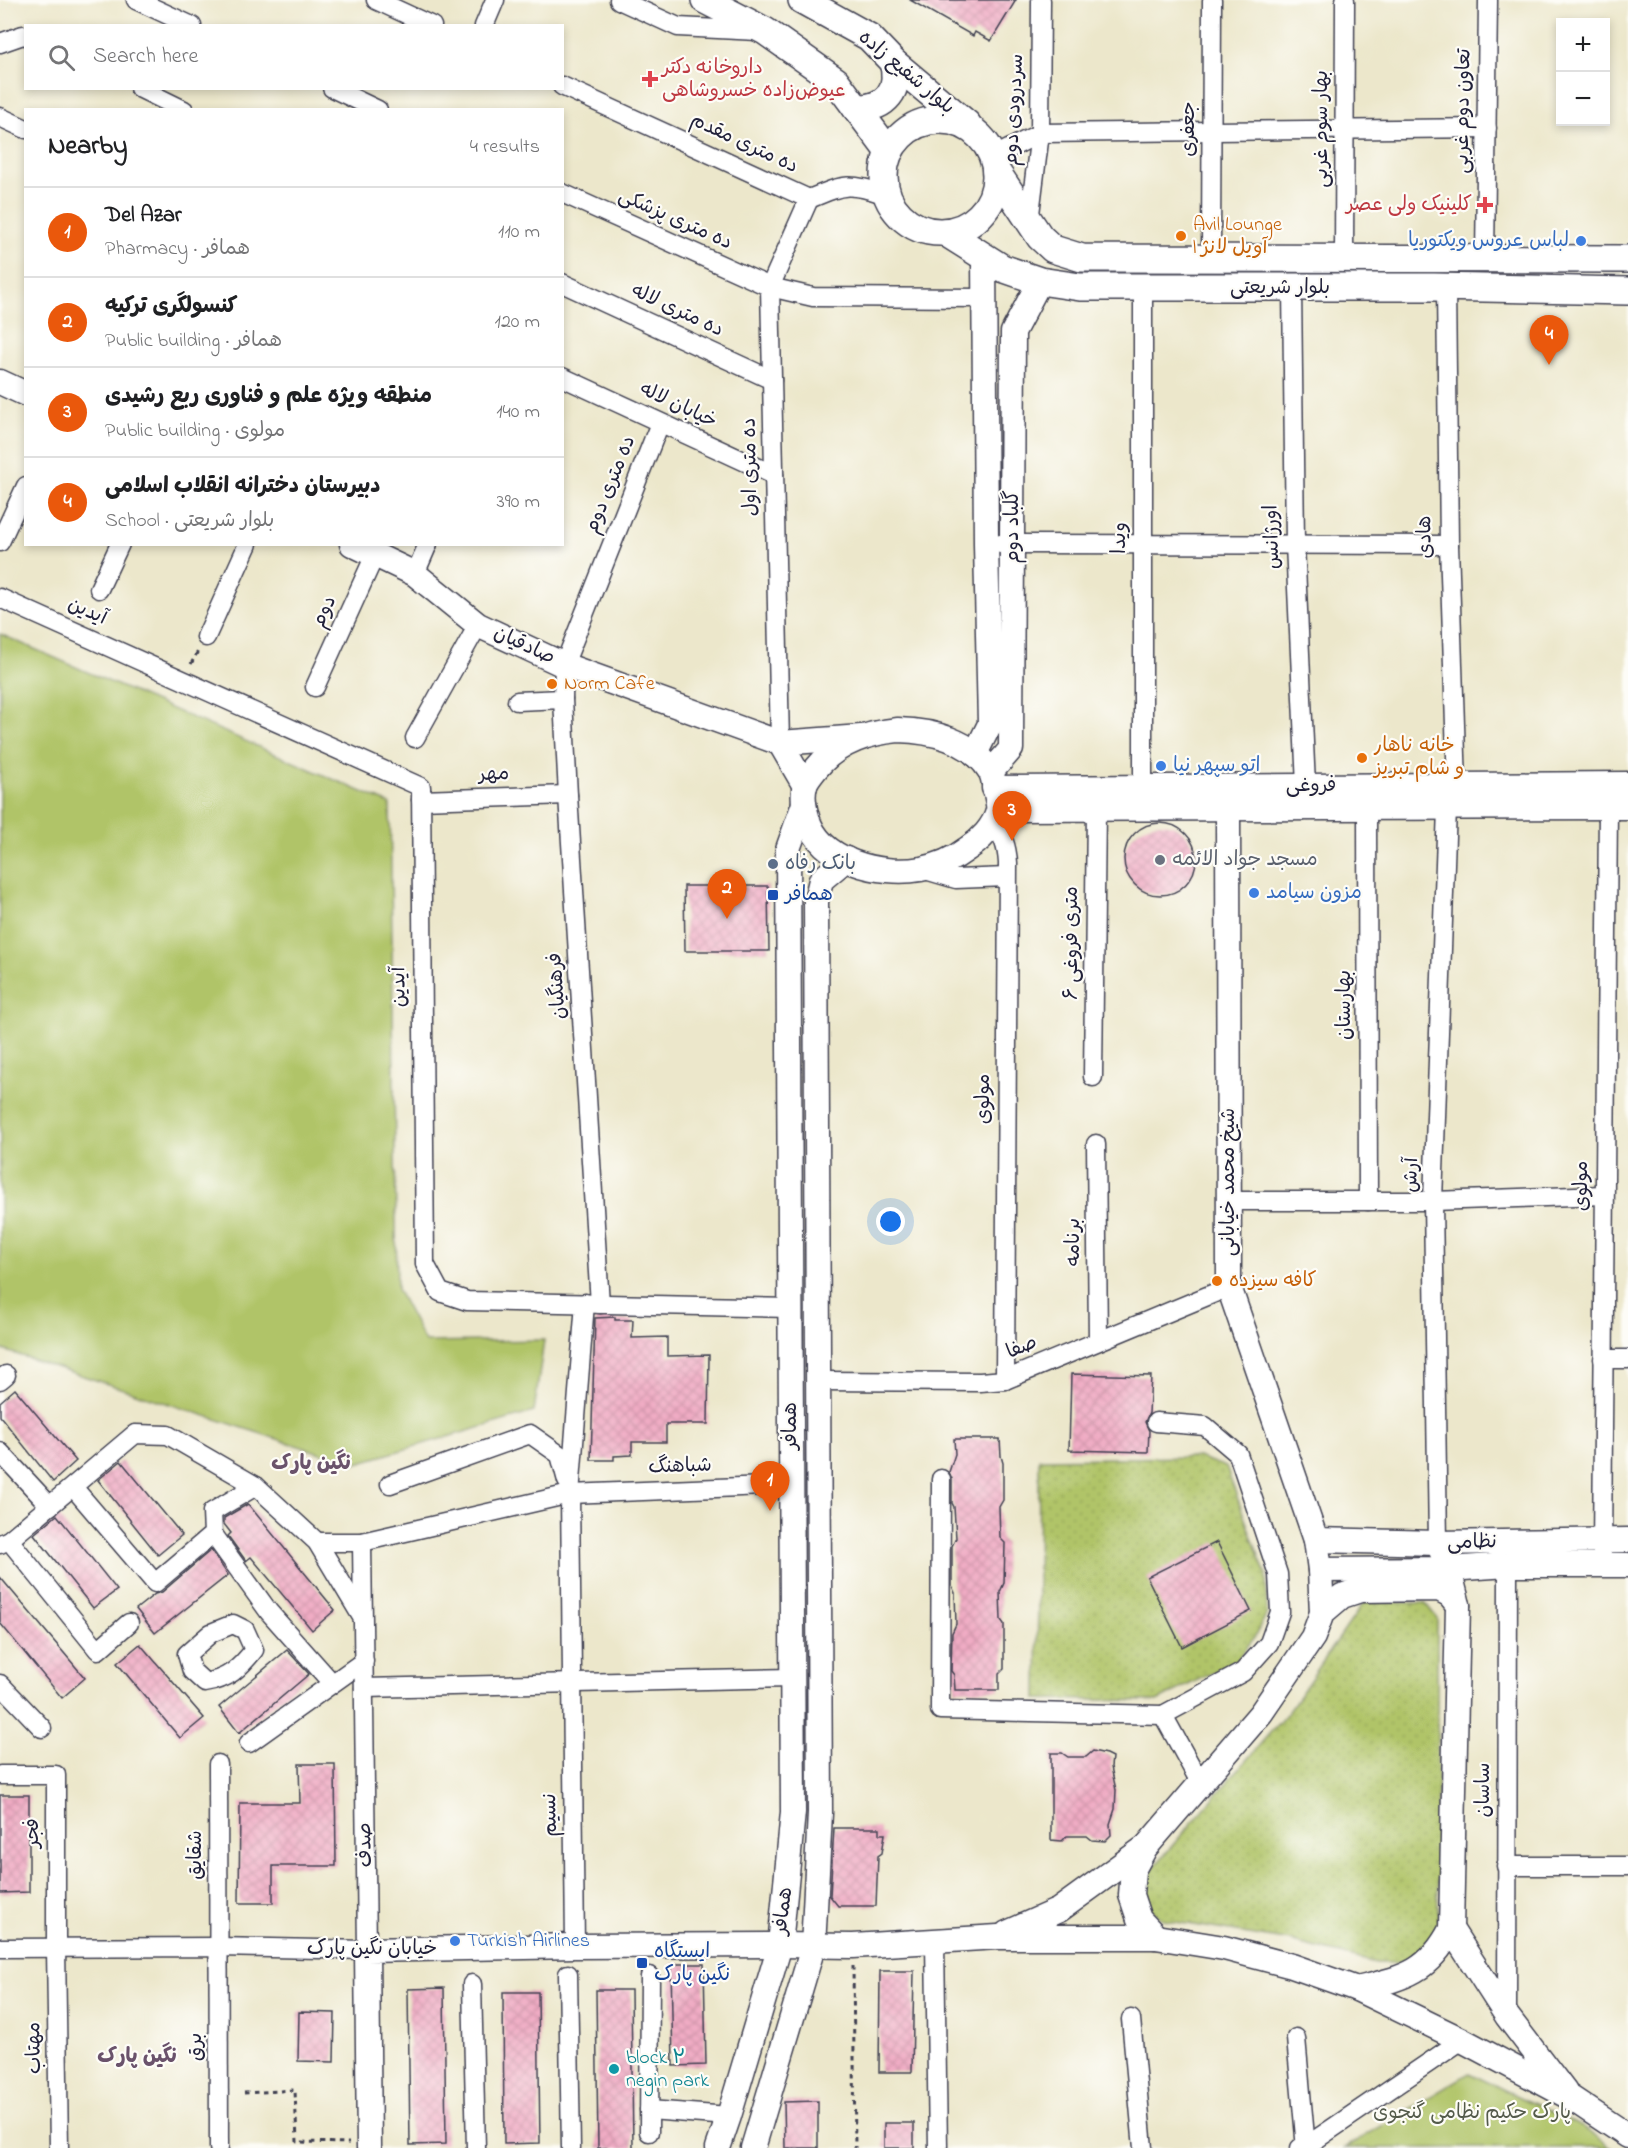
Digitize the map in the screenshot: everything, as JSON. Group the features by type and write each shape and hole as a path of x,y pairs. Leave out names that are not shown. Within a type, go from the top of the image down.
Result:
{"main road":[{"path":"705,0 765,31 836,81 889,152"},
{"name":"بلوار شفیع زاده","path":"802,0 869,37 893,62 977,133"},
{"path":"856,108 877,106 892,92 896,82 893,62"},
{"path":"936,120 950,120 977,133 986,144 995,164 995,186 991,200 983,212 966,226 945,232 930,231 910,223 894,208 887,195 884,180 889,152 897,139 908,129 936,120"},
{"name":"بلوار شریعتى","path":"995,164 1040,237 1053,249 1082,258 1628,259"},
{"name":"بلوار شریعتى","path":"945,232 1002,268 1040,281 1080,287 1440,287 1628,291"},
{"name":"گلباد دوم","path":"975,754 990,724 984,257"},
{"path":"1434,258 1440,287"},
{"name":"گلباد دوم","path":"994,798 1011,749 1013,332 1040,281"},
{"path":"0,382 24,393"},
{"path":"985,409 1012,408"},
{"name":"صادقیان","path":"356,546 415,574 478,625 564,665 780,743"},
{"path":"917,731 936,734 975,754 994,798 978,842 959,855 922,869 885,870 866,867 826,847 810,828 804,795 780,743 861,737 880,732 917,731"},
{"path":"804,795 824,759 861,737"},
{"name":"فروغى","path":"994,798 1143,787 1628,784"},
{"name":"همافر","path":"718,2148 780,1945 793,1812 788,849 804,795"},
{"name":"فروغى","path":"994,798 1096,809 1618,807"},
{"name":"شیخ محمد خیابانی","path":"1228,808 1229,1287 1316,1540 1322,1613"},
{"name":"همافر","path":"753,2148 813,1947 820,1813 816,901 821,880 846,859"},
{"path":"789,1031 817,1031"},
{"name":"نظامی","path":"1316,1540 1438,1543 1628,1540"},
{"path":"1357,1989 1396,1980 1421,1968 1442,1946 1451,1929 1458,1605 1449,1569 1438,1543"},
{"name":"نظامی","path":"1320,1570 1449,1569 1508,1565 1628,1565"},
{"path":"1156,1937 1139,1919 1131,1895 1133,1870 1145,1848 1261,1713 1313,1638 1322,1613 1342,1596 1360,1590 1439,1589 1450,1595 1458,1605"},
{"path":"792,1678 820,1678"},
{"path":"998,1937 1059,1910 1145,1848"},
{"path":"1451,1929 1507,2016 1571,2098"},
{"path":"998,1937 1156,1937 1236,1951 1292,1966 1357,1989 1462,2040 1571,2098 1628,2136"},
{"name":"خیابان نگین پارک","path":"367,1950 574,1946 780,1945 813,1947 998,1937"},
{"name":"صدف","path":"367,1950 371,2146"}],"street":[{"path":"136,0 188,24"},
{"path":"376,0 428,24"},
{"path":"485,24 495,0"},
{"path":"619,0 678,27 765,31"},
{"name":"سردرودی دوم","path":"1029,222 1040,133 1041,0"},
{"name":"جعفری","path":"1212,0 1212,258"},
{"name":"بهار سوم غربی","path":"1344,258 1345,0"},
{"name":"تعاون دوم غربی","path":"1485,258 1488,0"},
{"path":"0,43 24,35"},
{"name":"ده متری مقدم","path":"564,87 809,199"},
{"path":"143,90 180,108"},
{"path":"336,90 374,108"},
{"path":"0,117 24,128"},
{"path":"995,164 1040,133 1487,128"},
{"path":"809,199 846,185 859,186 887,195"},
{"name":"ده متری پزشکی","path":"564,194 770,287 813,297 984,298"},
{"name":"ده متری اول","path":"780,743 770,287 809,199"},
{"name":"ده متری لاله","path":"564,285 772,380"},
{"name":"اورژانس","path":"1292,287 1295,544 1306,786"},
{"name":"هادی","path":"1440,287 1457,785"},
{"name":"ویدا","path":"1143,288 1143,787"},
{"name":"خیابان لاله","path":"564,379 774,475"},
{"name":"ده متری دوم","path":"564,665 660,423"},
{"path":"0,542 24,490"},
{"path":"986,544 1449,545"},
{"path":"99,589 119,546"},
{"path":"206,637 247,546"},
{"path":"415,574 427,546"},
{"name":"دوم","path":"315,687 375,555"},
{"name":"آیدین","path":"0,598 421,787 425,1264 440,1292 467,1301 790,1308"},
{"path":"415,738 478,625"},
{"name":"فرهنگیان","path":"564,665 563,699 592,1304 570,1494"},
{"path":"517,700 563,699"},
{"name":"مهر","path":"421,800 568,795"},
{"name":"مولوی","path":"994,798 1008,848 1005,1380"},
{"name":"مولوی","path":"1603,1566 1604,1195 1618,807"},
{"name":"بهارستان","path":"1367,808 1368,1202"},
{"name":"آرش","path":"1438,1543 1433,1202 1447,808"},
{"name":"۶ متری فروغی","path":"1093,1077 1096,809"},
{"path":"922,869 956,879 1007,877"},
{"name":"برنامه","path":"1096,1144 1098,1340"},
{"path":"1228,1201 1433,1202 1604,1195"},
{"name":"صفا","path":"818,1382 1005,1380 1229,1287"},
{"path":"1603,1359 1628,1359"},
{"path":"941,1479 940,1710 1163,1715 1243,1672 1269,1643 1280,1612 1278,1574 1239,1454 1206,1426 1156,1422"},
{"path":"129,1623 98,1650 4,1542 135,1434 168,1435 256,1486 317,1542 363,1618"},
{"path":"390,1484 530,1434 560,1455 570,1494"},
{"path":"0,1452 50,1506"},
{"name":"شباهنگ","path":"317,1542 362,1542 570,1494 791,1485"},
{"path":"256,1486 212,1512 213,1534 269,1612 332,1683"},
{"path":"73,1487 155,1583 213,1534"},
{"name":"نسیم","path":"570,1494 574,1946"},
{"name":"صدف","path":"362,1542 367,1950"},
{"name":"ساسان","path":"1507,2016 1508,1565"},
{"path":"245,1630 269,1612"},
{"path":"249,1743 364,1661"},
{"path":"364,1688 792,1678"},
{"path":"0,1684 42,1728"},
{"path":"1163,1715 1201,1784"},
{"name":"شقایق","path":"218,1764 219,1947"},
{"name":"فجر","path":"0,1775 56,1774 56,1948"},
{"path":"1506,1866 1628,1866"},
{"path":"935,1942 938,2148"},
{"name":"خیابان نگین پارک","path":"0,1948 219,1947 367,1950"},
{"name":"برق","path":"219,1947 219,2148"},
{"name":"مهتاب","path":"56,1948 59,2148"},
{"path":"568,1974 571,2148"},
{"path":"649,2132 650,1976"},
{"path":"472,1984 476,2148"},
{"path":"1131,2019 1143,2148"},
{"path":"1296,2038 1304,2148"},
{"path":"1304,2148 1462,2040"},
{"path":"649,2110 729,2116"}],"path":[{"path":"182,680 206,637"},
{"path":"853,1946 855,2148"},
{"path":"244,2093 295,2090 297,2142 371,2146"}],"green space":[{"path":"0,634 390,804 397,1289 425,1342 544,1340 534,1412 354,1464 0,1349"},
{"path":"1198,1457 1226,1467 1266,1575 1267,1613 1254,1638 1237,1660 1157,1701 1037,1699 1039,1459"},
{"path":"1364,1602 1425,1603 1437,1618 1438,1929 1423,1952 1398,1963 1376,1963 1285,1940 1164,1920 1148,1909 1142,1888 1153,1868 1288,1712"},
{"name":"پارک حکیم نظامی گنجوی","path":"1469,2073 1582,2127 1611,2148 1345,2148"}],"building":[{"path":"910,0 1016,0 991,41 975,32 973,36"},
{"name":"مسجد جواد الائمه","path":"1160,823 1174,826 1186,833 1193,845 1196,859 1193,873 1186,885 1174,892 1160,895 1146,892 1134,885 1127,873 1124,859 1127,845 1134,833 1146,826"},
{"path":"684,886 768,886 769,951 685,951"},
{"path":"615,1317 615,1320 633,1320 632,1338 667,1337 667,1356 709,1355 708,1424 666,1424 666,1442 632,1442 632,1455 614,1456 614,1460 591,1460 595,1318"},
{"path":"1071,1374 1151,1376 1149,1413 1145,1422 1149,1431 1148,1452 1069,1450"},
{"path":"15,1389 76,1461 53,1482 0,1416 0,1402"},
{"path":"954,1439 1000,1439 1003,1463 1003,1500 999,1507 1000,1538 1005,1543 1004,1583 1000,1592 1001,1620 1004,1624 1004,1669 999,1674 999,1690 955,1690 954,1675 951,1671 952,1633 956,1624 955,1593 952,1586 952,1546 956,1538 952,1479 949,1472 955,1454"},
{"path":"121,1461 182,1535 158,1555 98,1480"},
{"path":"248,1504 335,1610 312,1630 251,1557 246,1561 228,1536 231,1533 224,1524 224,1518"},
{"path":"57,1515 117,1590 93,1608 34,1534"},
{"path":"1217,1542 1251,1611 1182,1647 1147,1577"},
{"path":"211,1550 228,1575 155,1633 136,1609 155,1594 162,1592"},
{"path":"0,1577 85,1678 62,1698 0,1623"},
{"path":"140,1644 204,1718 180,1738 117,1663"},
{"path":"287,1650 309,1674 239,1733 219,1707"},
{"path":"1093,1751 1112,1757 1111,1767 1116,1790 1115,1809 1110,1824 1111,1835 1105,1841 1092,1840 1087,1836 1067,1836 1062,1841 1051,1840 1051,1753 1062,1753 1068,1757 1086,1757"},
{"path":"299,1764 335,1764 336,1866 273,1866 273,1903 239,1903 240,1803 300,1803"},
{"path":"0,1795 29,1795 29,1892 0,1893"},
{"path":"834,1828 880,1828 880,1834 885,1834 882,1853 878,1856 876,1906 838,1906 830,1896"},
{"path":"671,1964 704,1964 706,2065 673,2066"},
{"path":"880,1971 914,1971 912,2072 879,2072"},
{"path":"444,1988 446,2144 410,2145 408,1989"},
{"name":"block ۲ negin park","path":"596,1990 631,1990 633,2148 598,2148"},
{"path":"503,1992 538,1992 540,2143 504,2144"},
{"path":"299,2012 335,2013 334,2062 298,2061"},
{"path":"818,2101 818,2148 785,2148 784,2102"},
{"path":"884,2123 914,2123 914,2148 884,2148"}],"place":[{"name":"داروخانه دکتر عیوض‌‌زاده خسروشاهی","path":"650,79"},
{"name":"کلینیک ولی عصر","path":"1485,205"},
{"name":"Avil Lounge | آویل لانژ","path":"1181,236"},
{"name":"لباس عروس ويكتوريا","path":"1581,241"},
{"name":"دبیرستان دخترانه انقلاب اسلامی","path":"1549,365"},
{"name":"Norm Cafe","path":"552,684"},
{"name":"خانه ناهار و شام تبریز","path":"1362,758"},
{"name":"اتو سپهر نیا","path":"1161,766"},
{"name":"منطقه ویژه علم و فناوری ربع رشیدی","path":"1012,841"},
{"name":"مسجد جواد الائمه","path":"1160,860"},
{"name":"بانک رفاه","path":"773,864"},
{"name":"مزون سیامد","path":"1254,893"},
{"name":"همافر","path":"773,895"},
{"name":"کنسولگری ترکیه","path":"727,919"},
{"name":"کافه سیزده","path":"1217,1281"},
{"name":"Del Azar","path":"770,1511"},
{"name":"Turkish Airlines","path":"455,1941"},
{"name":"ایستگاه نگین پارک","path":"642,1963"},
{"name":"block ۲ negin park","path":"614,2069"}],"district":[{"name":"نگین پارک","path":"311,1464"},
{"name":"نگین پارک","path":"137,2057"}]}
